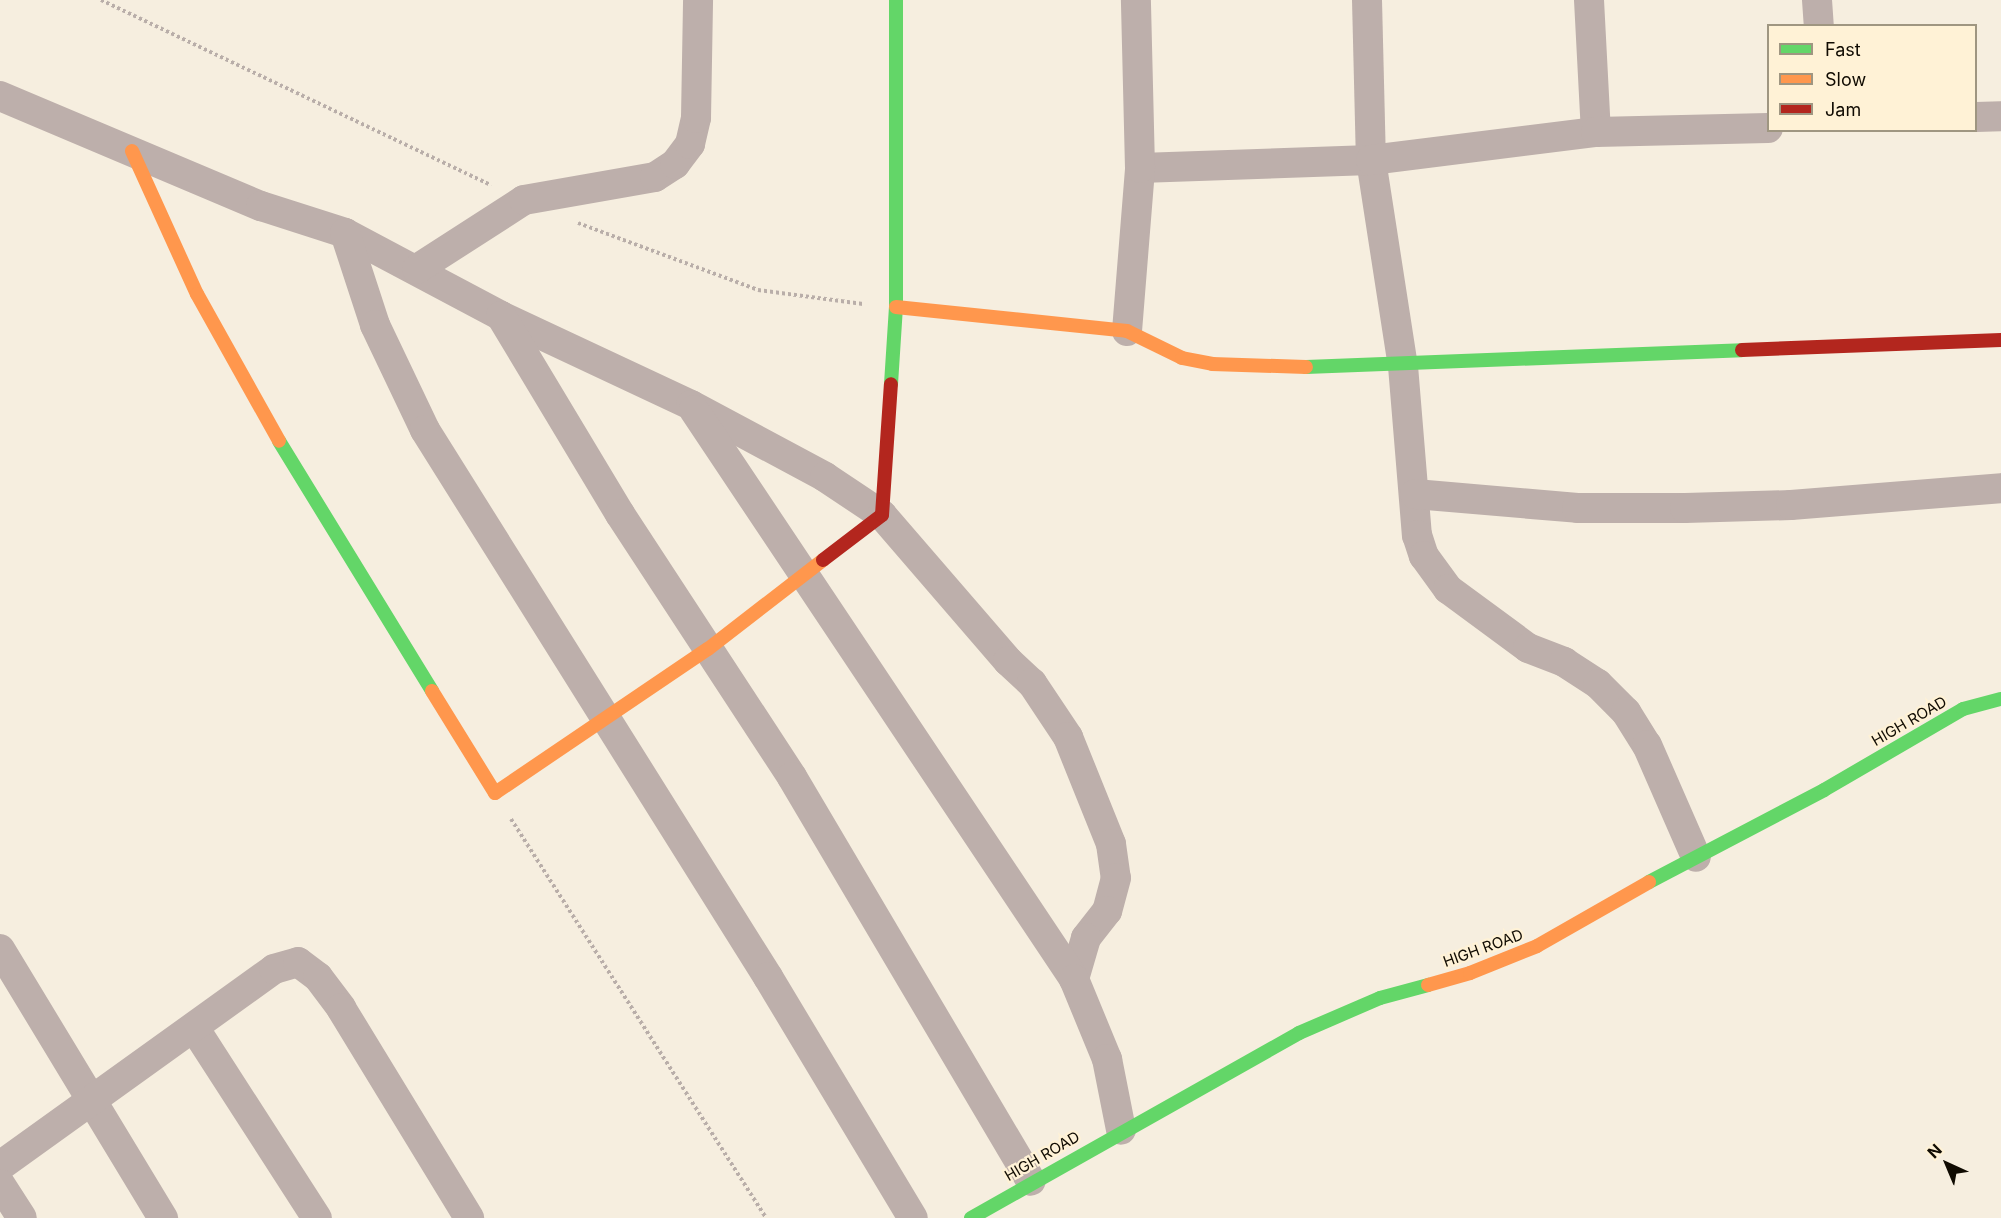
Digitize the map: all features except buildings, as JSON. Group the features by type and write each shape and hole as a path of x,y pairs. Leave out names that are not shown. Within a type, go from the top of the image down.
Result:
{"street":[{"path":"417,269 524,200 655,177 675,164 690,144 696,118 698,0"},
{"path":"132,151 197,294 286,454 495,793 708,649 882,515 896,308 896,0"},
{"path":"1127,331 1140,168 1136,0"},
{"path":"1367,0 1371,160 1403,366 1417,535 1434,573 1448,589 1528,648 1564,662 1598,684 1626,712 1647,745 1696,857"},
{"path":"1589,0 1596,132"},
{"path":"1817,0 1819,24"},
{"path":"0,96 92,138 132,151 261,206 345,233 417,269 501,316 690,405 825,477 882,515 1008,661 1032,683 1068,737 1111,844 1116,878 1107,911 1086,938 1074,979"},
{"path":"1977,117 2001,116"},
{"path":"1140,168 1371,160 1596,132 1767,128"},
{"path":"345,233 375,325 425,430 606,718 913,1218"},
{"path":"896,308 1127,331 1182,358 1212,364 1403,366 2001,340"},
{"path":"501,316 620,514 792,777 1031,1181"},
{"path":"690,405 806,575 1074,979 1107,1059 1121,1130"},
{"path":"1415,494 1577,508 1685,508 1791,505 2001,488"},
{"name":"HIGH ROAD","path":"972,1218 1031,1181 1121,1130 1299,1033 1380,998 1470,973 1537,946 1696,857 1824,790 1964,709 2001,699"},
{"path":"0,949 163,1218"},
{"path":"0,1166 195,1029 274,969 298,962 310,969 341,1008 469,1218"},
{"path":"195,1029 317,1218"},
{"path":"0,1184 22,1218"}],"path":[{"path":"101,0 242,64 428,158 524,200"},
{"path":"568,218 633,247 758,290 896,308"},
{"path":"495,793 765,1218"}],"traffic: fast":[{"path":"891,384 896,307 896,0"},
{"path":"1306,367 1742,350"},
{"path":"279,441 432,691"},
{"path":"1649,882 1824,790 1963,709 2001,699"},
{"path":"971,1218 1299,1033 1380,998 1428,985"}],"traffic: slow":[{"path":"132,151 197,294 279,441"},
{"path":"896,307 1127,331 1182,358 1212,364 1306,367"},
{"path":"432,691 495,793 708,649 823,560"},
{"path":"1428,985 1470,973 1537,946 1649,882"}],"traffic: jam":[{"path":"1742,350 2001,340"},
{"path":"823,560 882,515 891,384"}]}
